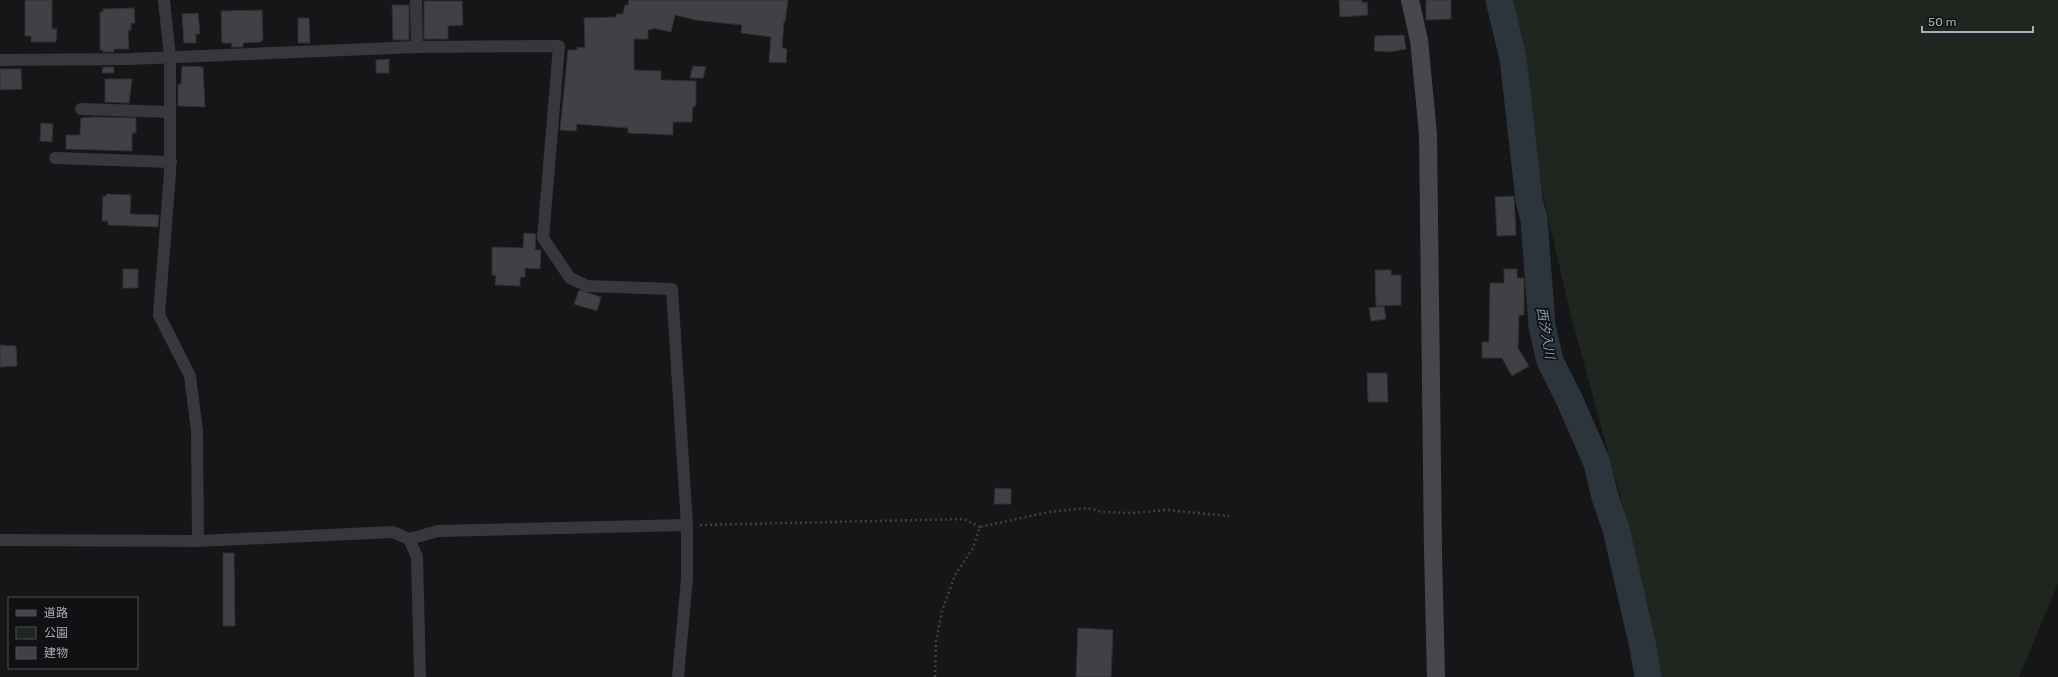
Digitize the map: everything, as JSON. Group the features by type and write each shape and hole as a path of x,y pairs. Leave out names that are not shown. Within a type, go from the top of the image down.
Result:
{"street":[{"path":"164,0 170,57 170,162 159,315 190,376 197,431 198,541"},
{"path":"416,0 417,47"},
{"path":"1410,0 1419,40 1428,134 1436,677"},
{"path":"0,60 130,59 417,47 559,46 543,238 570,278 587,286 672,289 687,525 687,578 678,677"},
{"path":"81,109 170,112"},
{"path":"55,158 170,162"},
{"path":"0,540 198,541 394,532 409,539 438,531 687,525"},
{"path":"409,539 416,557 420,677"}],"path":[{"path":"687,525 964,519 980,527 1049,512 1087,508 1103,512 1133,513 1166,510 1229,516"},
{"path":"935,677 936,641 942,611 955,575 973,548 980,527"}],"green space":[{"path":"1498,0 2058,0 2058,583 2019,677 1645,677 1628,525 1570,312"}],"building":[{"path":"25,0 52,0 52,29 57,29 56,42 31,42 31,36 25,36"},
{"path":"629,0 788,0 785,22 784,21 782,48 787,49 786,63 769,62 771,37 741,33 742,25 695,20 675,15 671,32 653,28 652,30 648,29 648,39 634,39 634,70 661,71 661,80 696,81 696,106 693,106 692,122 673,122 673,135 628,133 628,128 577,124 576,131 560,130 568,50 577,50 577,47 585,48 584,18 616,17 616,14 623,14 625,5 628,5"},
{"path":"1339,0 1362,0 1362,3 1367,2 1368,15 1340,17"},
{"path":"1426,0 1451,0 1451,19 1426,20"},
{"path":"424,1 462,1 463,25 448,26 448,39 424,39"},
{"path":"392,5 409,5 409,40 393,40"},
{"path":"134,8 135,23 131,23 131,30 128,30 129,49 114,49 114,52 103,52 103,50 100,50 100,12 103,12 103,9"},
{"path":"262,10 263,40 261,42 243,43 243,47 231,47 232,43 222,43 221,11"},
{"path":"198,13 200,34 196,34 196,43 184,43 182,14"},
{"path":"298,18 309,18 310,43 298,43"},
{"path":"1404,35 1406,49 1389,52 1374,51 1375,36"},
{"path":"389,59 389,73 376,73 376,60"},
{"path":"182,66 203,67 205,107 178,106 178,85 181,84"},
{"path":"693,66 706,67 703,78 690,78"},
{"path":"103,67 114,67 114,73 102,73"},
{"path":"0,69 21,69 22,89 0,90"},
{"path":"105,79 132,79 129,103 105,102"},
{"path":"81,118 136,118 136,133 132,133 132,151 66,149 66,135 80,135"},
{"path":"41,123 53,124 52,142 40,141"},
{"path":"106,194 131,195 130,214 159,215 158,227 108,225 108,221 102,221 103,196 106,197"},
{"path":"1514,196 1516,235 1497,236 1495,197"},
{"path":"524,233 536,234 535,250 541,250 540,269 525,268 525,277 520,277 520,286 495,285 496,276 492,275 492,247 523,248"},
{"path":"123,269 138,269 138,288 123,288"},
{"path":"1504,269 1517,269 1517,278 1524,278 1524,315 1519,315 1518,348 1529,366 1512,376 1502,358 1482,358 1482,342 1489,342 1490,283 1504,283"},
{"path":"1375,270 1391,270 1391,275 1401,275 1401,305 1376,306"},
{"path":"579,290 601,297 597,311 574,304"},
{"path":"1384,306 1386,319 1371,321 1369,308"},
{"path":"0,345 16,346 17,366 0,367"},
{"path":"1367,373 1387,373 1388,402 1368,402"},
{"path":"995,488 1011,489 1011,504 994,504"},
{"path":"223,553 234,553 235,626 223,626"},
{"path":"1078,628 1113,630 1111,677 1076,677"}],"waterway":[{"name":"西汐入川","path":"1499,0 1513,58 1529,200 1534,219 1542,326 1550,361 1570,401 1597,463 1605,497 1616,529 1643,647 1648,677"}]}
